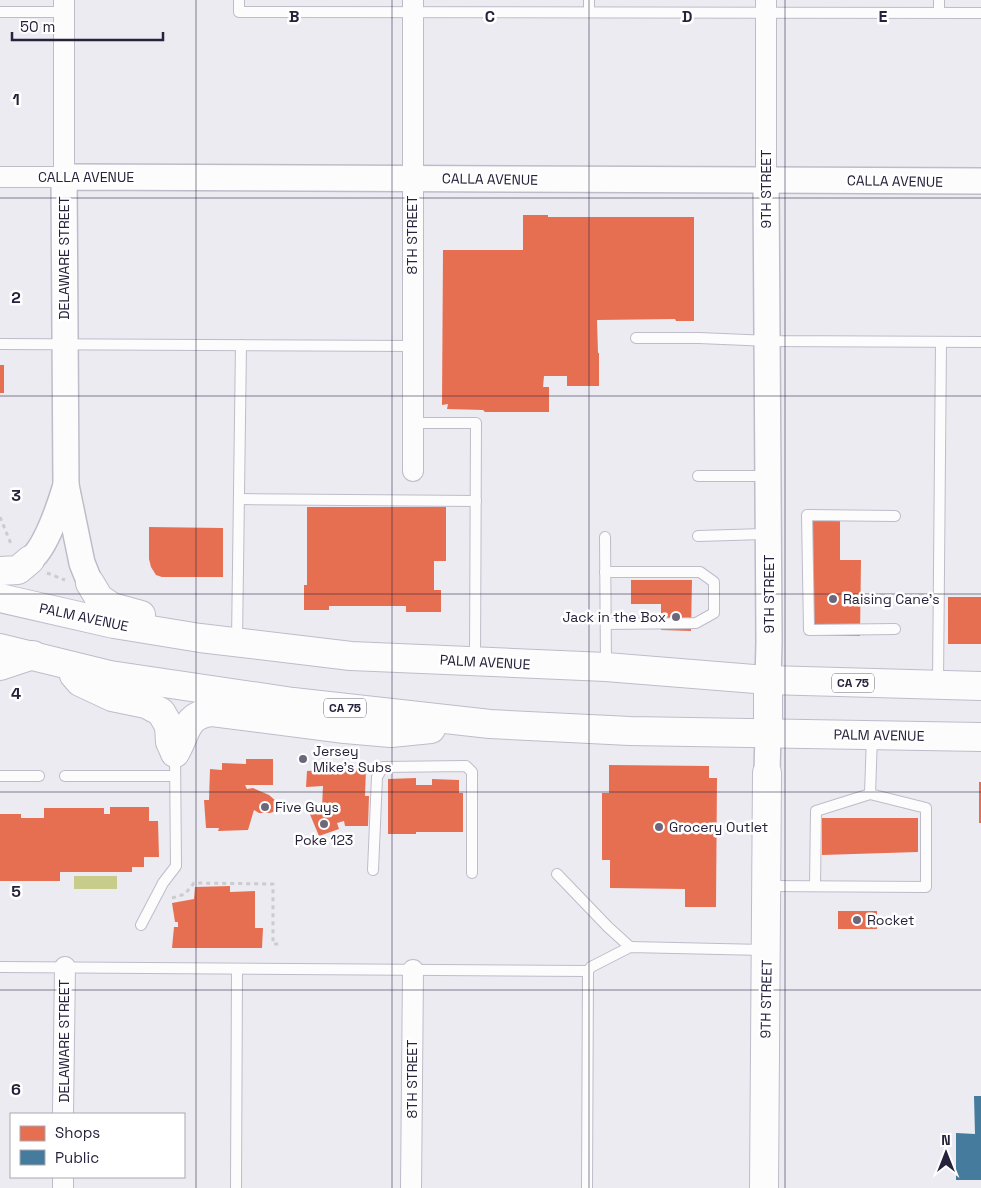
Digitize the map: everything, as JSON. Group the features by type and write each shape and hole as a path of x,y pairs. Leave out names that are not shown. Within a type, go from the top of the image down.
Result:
{"main road":[{"path":"0,571 18,570 28,558"},
{"path":"80,582 112,607 163,622 200,638"},
{"name":"PALM AVENUE","path":"2,603 200,638 238,641 351,656 606,667 768,680 981,686"},
{"name":"PALM AVENUE","path":"0,648 110,675 292,702 490,724 630,731 981,737"},
{"path":"0,666 33,655"},
{"path":"64,665 80,682 112,697 146,704 161,712 169,726 175,765"},
{"name":"9TH STREET","path":"768,680 768,733"},
{"path":"175,765 185,731 191,720 201,713 212,712 345,730 391,733 490,724"},
{"name":"9TH STREET","path":"764,1188 767,773"}],"street":[{"name":"DELAWARE STREET","path":"64,6 66,485 82,563 80,582"},
{"name":"8TH STREET","path":"413,6 414,471"},
{"name":"9TH STREET","path":"766,6 768,680"},
{"name":"CALLA AVENUE","path":"0,177 981,181"},
{"name":"DELAWARE STREET","path":"28,558 38,554 61,502 66,485"},
{"name":"9TH STREET","path":"767,773 768,733"},
{"name":"DELAWARE STREET","path":"63,1113 64,967"},
{"name":"8TH STREET","path":"411,1188 413,970"}],"lane":[{"path":"239,0 239,12 413,6 589,12 766,6 981,13"},
{"path":"589,0 589,12"},
{"path":"939,0 939,13"},
{"path":"0,12 64,6"},
{"path":"636,338 981,342"},
{"path":"938,686 941,342"},
{"path":"0,344 413,346"},
{"path":"238,641 241,345"},
{"path":"413,423 476,423 475,661"},
{"path":"698,476 768,476"},
{"path":"239,499 476,501"},
{"path":"896,516 807,515 809,630 896,629"},
{"path":"698,536 768,534"},
{"path":"605,537 606,667"},
{"path":"605,572 700,572 714,582 714,613 696,623 606,624"},
{"path":"870,794 872,734"},
{"path":"65,776 175,765 176,866 162,883 142,925"},
{"path":"373,870 377,777 383,767 466,766 472,772 472,873"},
{"path":"0,776 39,776"},
{"path":"767,886 926,887 926,808 870,794 816,811 815,886"},
{"path":"556,874 630,947"},
{"path":"0,967 588,970 630,947 767,950"},
{"path":"236,1188 237,969"},
{"path":"587,1188 588,970"}],"path":[{"path":"0,517 28,558 80,582"},
{"path":"171,898 185,894 194,883 273,884 273,944 281,944"}],"shaded area":[{"path":"74,876 117,876 117,889 74,889"}],"building: Shops":[{"path":"523,215 548,215 548,217 694,217 694,321 676,321 675,319 597,320 599,386 567,386 567,376 544,376 543,387 549,387 549,412 485,412 483,410 447,409 448,404 442,405 443,250 523,250"},
{"path":"0,365 4,365 4,393 0,393"},
{"path":"307,507 446,507 446,561 434,561 434,590 441,590 441,612 406,612 406,606 329,606 329,610 304,610 304,585 307,585"},
{"name":"Raising Cane's","path":"812,515 840,515 840,560 861,560 860,636 805,635 805,562"},
{"path":"149,527 223,528 223,577 162,577 156,575 149,559"},
{"name":"Jack in the Box","path":"631,580 692,580 691,631 661,630 661,604 631,604"},
{"path":"948,597 981,597 981,644 948,644"},
{"path":"246,759 273,759 273,785 245,785 247,789 253,788 269,795 276,801 279,810 270,813 259,813 254,810 248,830 218,831 219,828 206,828 204,800 209,800 210,769 222,770 222,763 246,764"},
{"path":"323,763 352,763 352,768 366,768 365,796 369,796 368,826 345,826 344,821 337,823 339,829 319,836 309,812 322,807 323,786 306,787 307,771 323,770"},
{"name":"Grocery Outlet","path":"609,765 709,766 709,778 717,778 716,907 685,907 685,889 610,888 610,860 602,860 602,793 609,793"},
{"path":"416,778 416,785 432,785 432,779 459,780 459,793 463,793 463,832 388,834 388,779"},
{"path":"979,782 981,782 981,823 979,823"},
{"path":"110,807 149,807 149,821 158,821 159,857 144,857 144,867 132,867 132,872 60,872 60,881 0,881 0,814 21,814 21,818 44,818 44,808 104,808 104,814 110,814"},
{"path":"822,818 918,818 918,852 822,855"},
{"path":"230,886 230,892 255,891 255,928 263,928 262,948 172,948 174,927 178,927 178,922 175,922 172,903 194,899 195,887"},
{"name":"Rocket","path":"838,911 877,911 877,929 838,929"}],"building: Public":[{"path":"974,1096 981,1096 981,1180 956,1180 956,1133 975,1134"}],"place":[{"name":"Raising Cane's","path":"833,599"},
{"name":"Jack in the Box","path":"676,617"},
{"name":"Jersey Mike's Subs","path":"303,759"},
{"name":"Five Guys","path":"265,807"},
{"name":"Poke 123","path":"324,824"},
{"name":"Grocery Outlet","path":"659,827"},
{"name":"Rocket","path":"857,920"}]}
